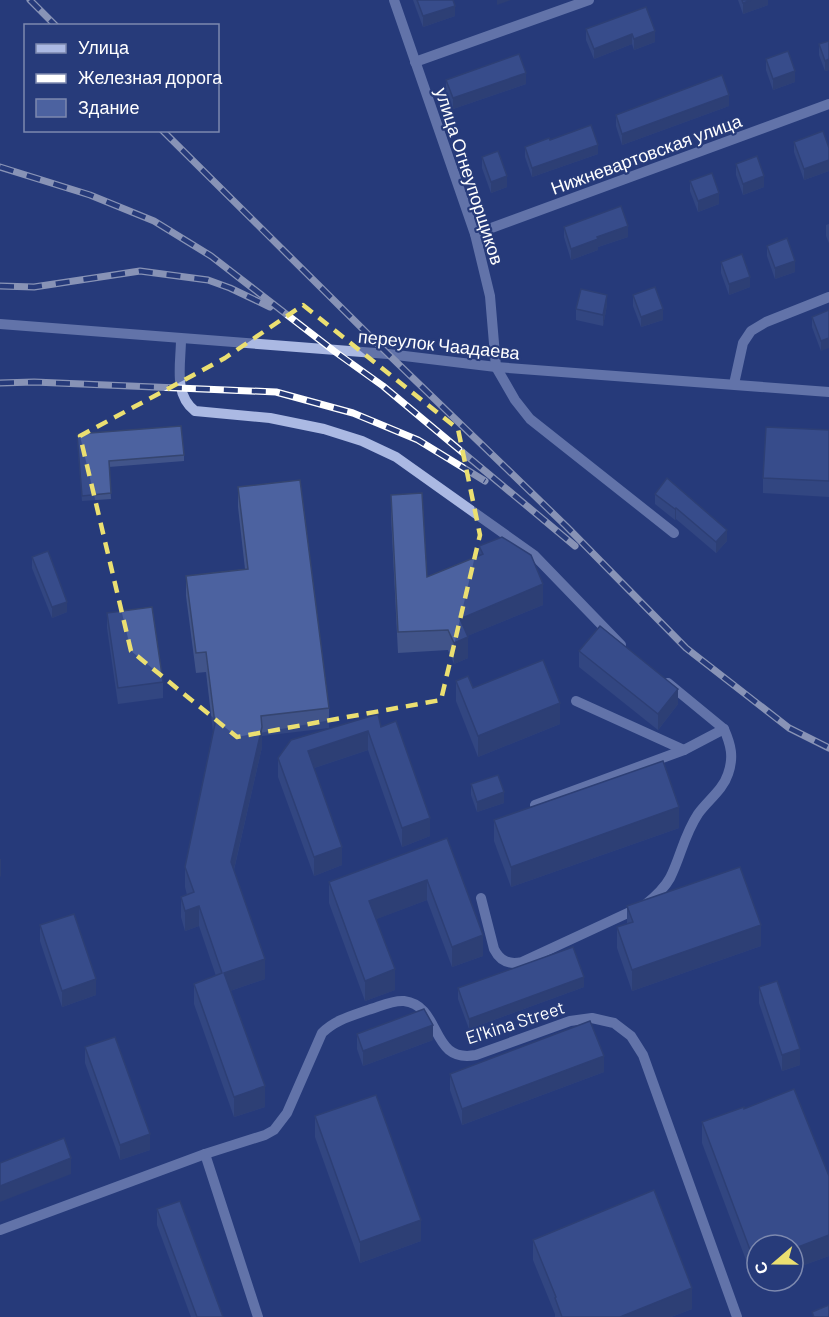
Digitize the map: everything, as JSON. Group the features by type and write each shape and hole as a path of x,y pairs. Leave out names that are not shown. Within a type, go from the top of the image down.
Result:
{"street":[{"name":"улица Огнеупорщиков","path":"394,0 475,234 490,296 496,367"},
{"path":"415,62 589,0"},
{"name":"Нижневартовская улица","path":"475,234 829,104"},
{"path":"734,384 743,343 751,331 766,322 829,297"},
{"name":"переулок Чаадаева","path":"0,324 388,354 496,367 829,392"},
{"path":"181,339 180,388 182,398 195,411 270,418 324,429 362,441 396,457 534,555 628,651"},
{"path":"496,367 515,400 531,419 674,533"},
{"path":"481,898 494,949 498,957 513,964 522,962 645,905 661,892 670,878 686,834 698,813 727,777 732,762 731,746 724,729 663,679"},
{"path":"576,700 684,750"},
{"path":"535,805 684,750 724,729"},
{"name":"El'kina Street","path":"0,1230 274,1130 287,1113 315,1043 331,1024 342,1019 391,1003 403,1001 414,1004 424,1011 446,1049 455,1055 466,1057 570,1021 592,1017 614,1023 631,1036 643,1055 737,1317"},
{"path":"205,1154 258,1317"}],"highlighted area":[{"path":"303,305 458,429 480,535 441,700 237,737 131,651 80,436 225,358"}],"building":[{"path":"417,0 453,0 455,6 423,16"},
{"path":"646,7 655,31 634,39 632,34 594,49 586,29"},
{"path":"829,41 829,59 825,61 819,44"},
{"path":"788,51 795,71 773,79 766,59"},
{"path":"519,54 526,73 453,98 446,80"},
{"path":"722,75 729,95 622,134 616,115"},
{"path":"591,125 598,145 532,168 525,147"},
{"path":"823,131 829,148 829,160 804,169 794,142"},
{"path":"498,151 507,176 491,182 482,157"},
{"path":"757,156 764,176 743,184 736,164"},
{"path":"712,173 719,193 698,201 690,181"},
{"path":"621,206 628,226 571,249 564,227"},
{"path":"787,238 795,261 775,268 767,246"},
{"path":"742,254 750,277 729,284 721,262"},
{"path":"655,287 663,309 641,317 633,295"},
{"path":"581,289 607,295 603,315 576,309"},
{"path":"829,310 829,338 821,341 812,317"},
{"path":"181,426 184,455 109,461 111,493 82,496 77,434"},
{"path":"766,427 829,430 829,481 763,478"},
{"path":"667,478 727,530 716,542 676,508 655,494"},
{"path":"300,480 329,708 261,716 262,727 231,862 265,959 224,973 265,1086 234,1097 194,984 222,973 199,906 185,911 181,897 194,892 185,867 215,724 206,652 196,653 186,576 248,569 238,487"},
{"path":"422,493 427,577 483,554 479,546 502,537 531,555 543,584 460,619 468,637 454,643 448,630 398,632 391,495"},
{"path":"48,551 67,602 52,607 32,557"},
{"path":"152,607 163,682 118,688 107,613"},
{"path":"600,626 678,689 658,714 579,651"},
{"path":"543,660 560,703 478,736 456,681 468,676 473,688"},
{"path":"378,714 381,727 396,721 430,818 402,828 368,731 308,751 342,847 314,857 278,758 291,740"},
{"path":"663,761 679,807 511,867 494,820"},
{"path":"498,775 504,792 477,802 471,784"},
{"path":"447,838 483,935 452,947 427,880 369,901 395,969 365,981 329,882"},
{"path":"740,867 761,925 632,970 617,927 633,922 627,906"},
{"path":"74,914 96,979 62,991 40,925"},
{"path":"573,947 584,977 469,1019 458,988"},
{"path":"777,981 800,1049 782,1055 759,987"},
{"path":"424,1009 433,1025 363,1051 357,1034"},
{"path":"590,1021 604,1056 462,1109 450,1074"},
{"path":"115,1037 150,1134 120,1145 85,1047"},
{"path":"794,1089 829,1176 829,1235 805,1244 805,1233 745,1233 745,1236 702,1122 744,1107 744,1109"},
{"path":"376,1095 421,1220 360,1242 315,1116"},
{"path":"64,1138 71,1158 0,1186 0,1163"},
{"path":"654,1190 692,1288 620,1317 562,1317 533,1240"},
{"path":"180,1201 223,1317 197,1317 157,1209"},
{"path":"829,1305 829,1317 814,1317 812,1312"}],"railway":[{"path":"30,0 54,24"},
{"path":"164,132 566,526 686,648 789,728 829,748"},
{"path":"0,167 90,195 154,221 211,256 383,386 575,546"},
{"path":"0,286 34,287 140,271 208,280 270,307"},
{"path":"0,383 34,382 276,392 353,413 418,440 485,481"}]}
